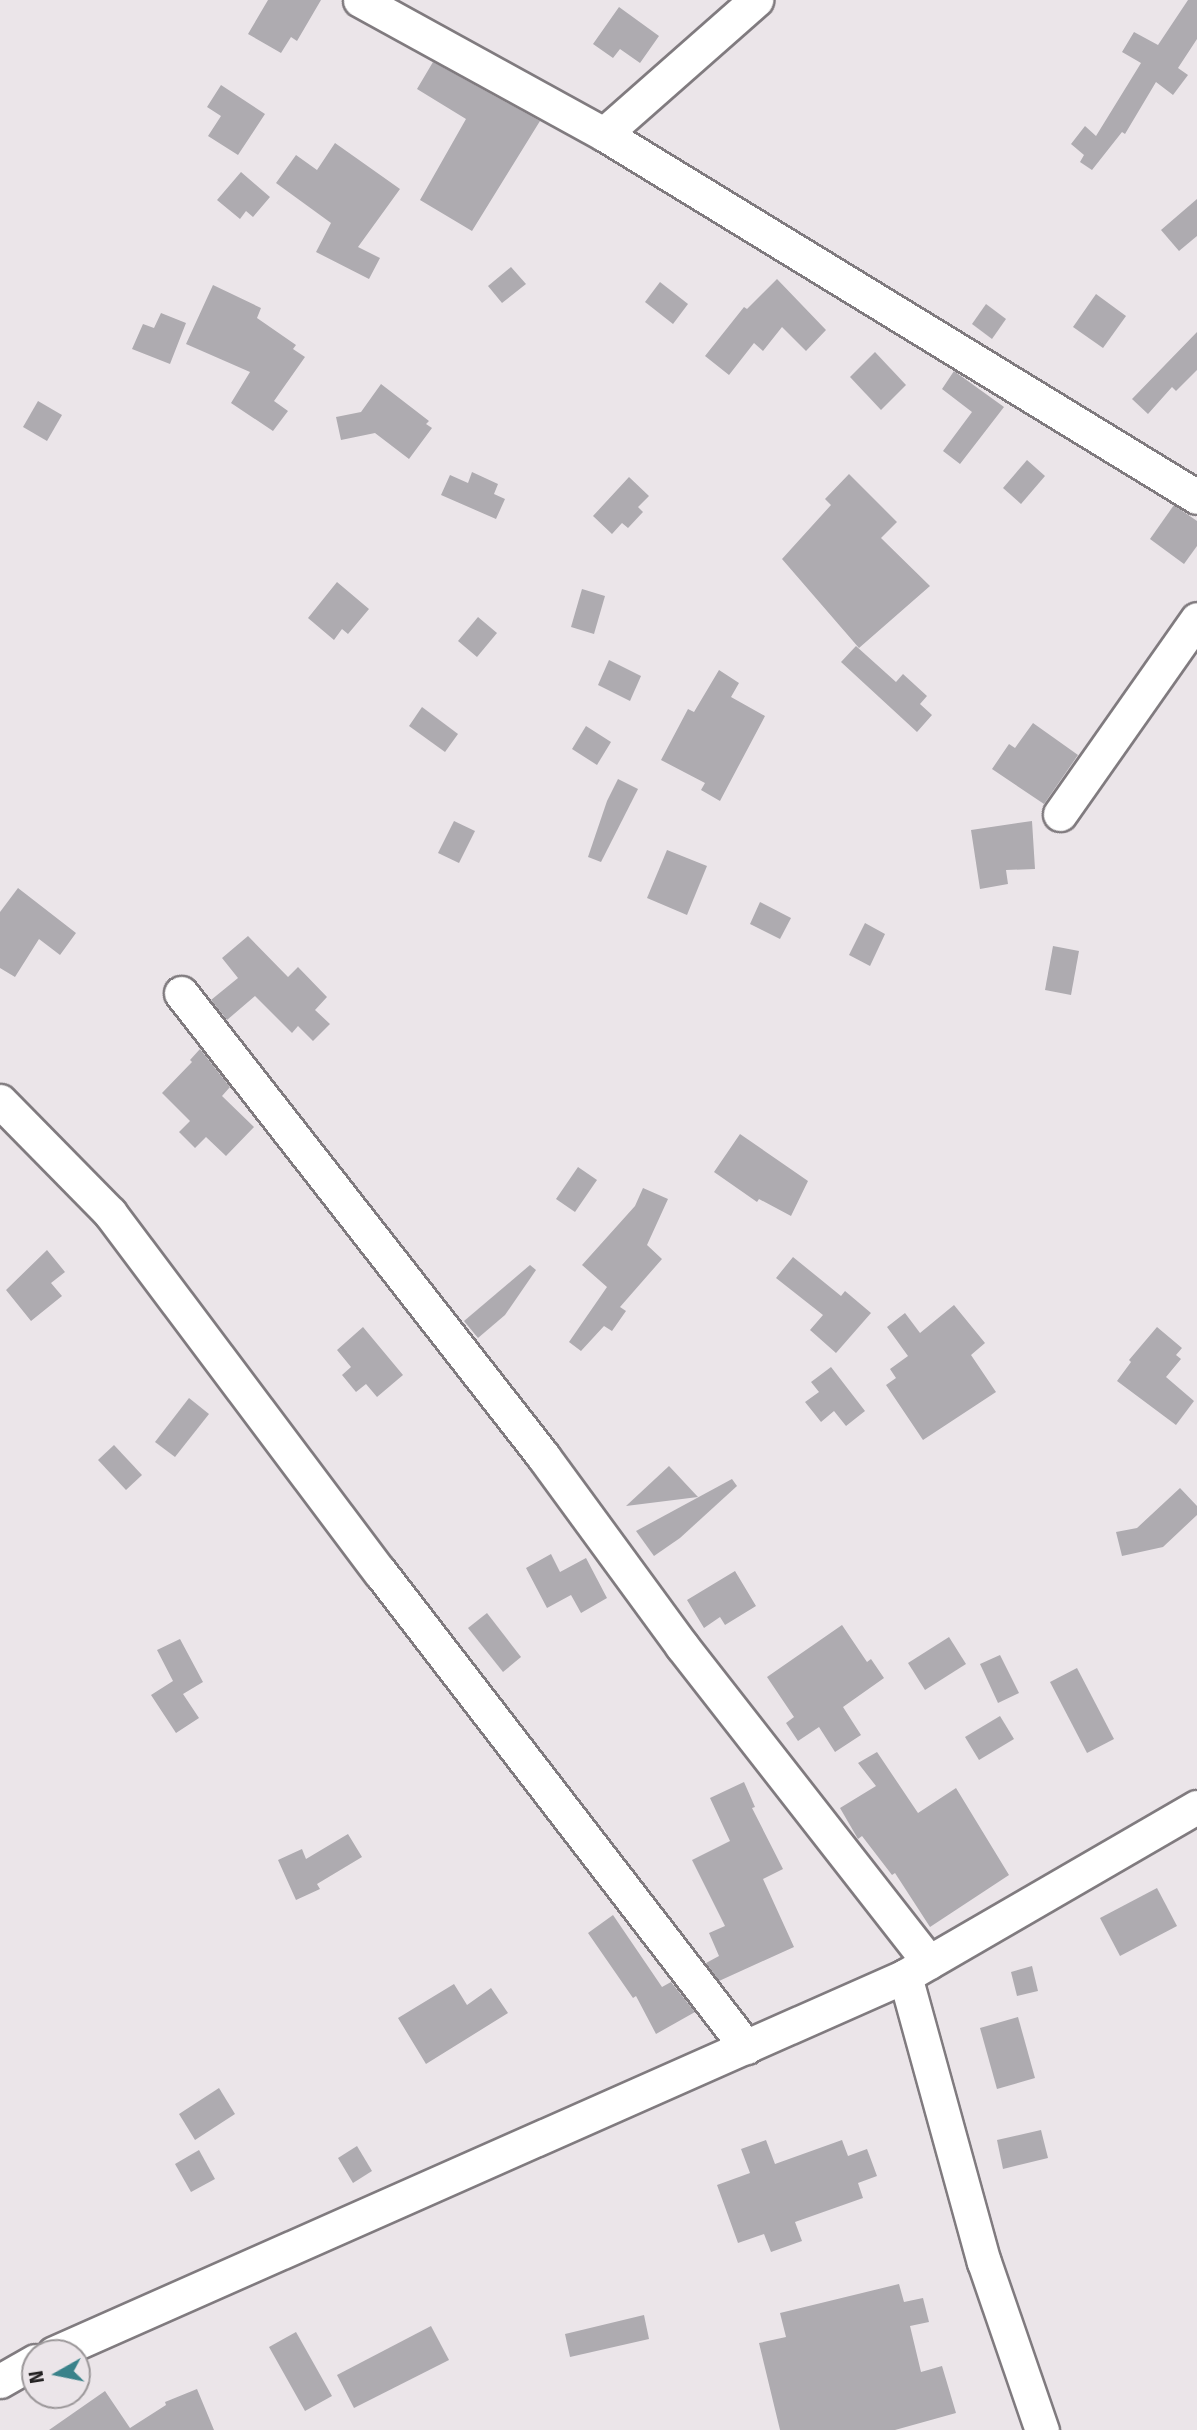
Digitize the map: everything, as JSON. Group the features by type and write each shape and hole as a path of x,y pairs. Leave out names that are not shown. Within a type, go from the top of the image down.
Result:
{"street":[{"path":"360,0 604,134 1197,497"},
{"path":"604,134 756,0"},
{"path":"1060,814 1197,618"},
{"path":"181,993 543,1456 917,1969 984,2262 1042,2430"},
{"path":"0,1101 110,1213 380,1572 746,2047"},
{"path":"86,2339 917,1969 1197,1807"},
{"path":"0,2381 21,2369"}],"building":[{"path":"268,0 321,0 297,41 291,37 281,53 248,34"},
{"path":"1188,0 1197,0 1197,39 1178,68 1188,75 1173,95 1156,82 1125,134 1122,132 1092,170 1080,162 1084,155 1071,144 1085,126 1096,136 1141,63 1122,52 1134,32 1158,45"},
{"path":"619,7 659,36 640,63 620,49 613,58 593,44"},
{"path":"433,62 540,121 472,231 420,200 466,119 417,89"},
{"path":"221,85 265,114 238,155 208,136 221,116 207,107"},
{"path":"335,143 400,189 358,247 380,258 369,279 316,252 331,223 276,183 296,155 317,170"},
{"path":"241,172 270,197 253,217 246,211 240,219 217,200"},
{"path":"1197,199 1197,236 1179,251 1161,230"},
{"path":"511,267 526,284 502,303 488,286"},
{"path":"777,279 826,330 806,351 782,327 763,351 754,343 729,375 705,356 744,307 747,309"},
{"path":"660,282 688,304 673,324 645,302"},
{"path":"213,285 261,308 257,318 296,345 293,349 305,357 274,401 288,411 273,431 231,403 250,372 186,344"},
{"path":"1096,294 1126,316 1103,348 1073,327"},
{"path":"986,304 1006,319 992,339 972,324"},
{"path":"161,313 186,323 170,364 132,349 143,324 154,328"},
{"path":"1197,332 1197,370 1176,391 1172,387 1148,414 1132,399"},
{"path":"875,352 906,385 881,410 850,377"},
{"path":"954,371 1004,407 960,464 943,451 972,412 942,389"},
{"path":"381,384 429,421 426,424 432,428 409,459 375,433 341,440 336,417 361,412"},
{"path":"38,401 62,415 47,441 23,427"},
{"path":"1027,460 1045,476 1021,504 1003,488"},
{"path":"472,472 498,484 494,494 505,499 496,519 441,495 450,475 468,483"},
{"path":"849,474 897,522 881,538 930,586 859,648 782,559 831,505 825,499"},
{"path":"629,477 649,496 638,507 643,512 628,528 622,523 612,534 593,516"},
{"path":"1174,505 1197,521 1197,546 1184,564 1150,539"},
{"path":"337,582 369,609 348,634 342,629 334,640 308,618"},
{"path":"582,589 605,596 594,634 571,627"},
{"path":"478,617 497,633 477,657 458,641"},
{"path":"856,646 896,682 903,674 927,696 920,704 932,715 917,732 841,662"},
{"path":"609,660 641,676 630,701 598,685"},
{"path":"719,670 739,683 731,697 765,716 720,801 701,790 705,783 661,760 688,709 694,712"},
{"path":"422,707 458,734 445,752 409,726"},
{"path":"1033,723 1078,755 1044,804 992,769 1009,744 1015,748"},
{"path":"586,726 611,742 597,765 572,749"},
{"path":"618,779 638,789 601,862 588,857 607,801"},
{"path":"454,821 475,831 459,863 438,853"},
{"path":"1032,821 1035,869 1006,870 1008,884 980,889 971,830"},
{"path":"667,850 707,866 687,915 647,898"},
{"path":"18,888 76,933 60,955 39,939 15,977 0,968 0,912"},
{"path":"760,902 791,918 780,939 750,924"},
{"path":"865,923 885,934 870,966 849,955"},
{"path":"248,936 288,977 298,967 327,997 315,1010 330,1024 313,1041 298,1026 292,1033 255,996 227,1020 211,1000 238,978 222,958"},
{"path":"1053,946 1079,951 1071,995 1045,990"},
{"path":"200,1049 230,1087 222,1096 254,1127 226,1156 206,1137 195,1148 179,1132 190,1121 162,1093 192,1062 190,1060"},
{"path":"740,1134 808,1181 791,1216 759,1199 757,1202 714,1172"},
{"path":"578,1167 597,1180 575,1212 556,1199"},
{"path":"643,1188 668,1199 647,1245 662,1259 620,1307 626,1311 612,1331 604,1326 581,1351 569,1342 607,1287 582,1265 635,1206"},
{"path":"47,1250 65,1272 51,1283 62,1296 31,1321 6,1290"},
{"path":"793,1257 841,1296 845,1291 871,1313 836,1353 810,1330 823,1315 776,1278"},
{"path":"530,1265 536,1270 505,1315 478,1338 464,1321"},
{"path":"954,1305 985,1343 971,1355 996,1392 923,1440 886,1385 896,1378 890,1369 908,1356 887,1327 905,1313 920,1333"},
{"path":"363,1327 403,1375 377,1397 366,1384 356,1392 342,1375 351,1367 337,1350"},
{"path":"1157,1327 1182,1348 1176,1355 1181,1359 1166,1377 1194,1401 1176,1425 1117,1381 1131,1362 1129,1360"},
{"path":"831,1367 865,1411 846,1426 834,1411 821,1422 805,1402 819,1392 811,1382"},
{"path":"189,1398 209,1414 175,1457 155,1442"},
{"path":"114,1445 142,1475 126,1490 98,1460"},
{"path":"669,1466 698,1497 626,1506"},
{"path":"732,1479 737,1486 680,1538 654,1556 636,1531"},
{"path":"1180,1488 1197,1506 1197,1515 1163,1547 1122,1556 1116,1532 1137,1528"},
{"path":"551,1554 560,1572 586,1558 607,1598 581,1613 571,1595 547,1608 526,1568"},
{"path":"735,1571 756,1606 725,1625 720,1617 704,1628 687,1600"},
{"path":"487,1613 521,1657 503,1672 468,1628"},
{"path":"842,1625 867,1662 871,1659 884,1678 843,1707 861,1735 835,1752 819,1727 798,1741 786,1723 794,1717 767,1677"},
{"path":"949,1637 966,1664 925,1690 908,1663"},
{"path":"180,1639 203,1682 183,1694 199,1718 176,1733 151,1695 173,1681 157,1650"},
{"path":"1000,1655 1019,1693 998,1703 980,1664"},
{"path":"1077,1668 1114,1739 1087,1753 1050,1682"},
{"path":"1000,1716 1014,1739 979,1760 965,1737"},
{"path":"877,1752 918,1813 956,1788 1009,1875 930,1927 895,1873 892,1875 862,1836 858,1839 840,1808 876,1786 858,1763"},
{"path":"744,1782 755,1807 752,1808 783,1869 763,1879 794,1947 719,1981 706,1963 719,1956 709,1933 725,1926 692,1860 730,1841 710,1798"},
{"path":"348,1834 362,1857 317,1884 320,1889 296,1900 278,1860 302,1849 306,1859"},
{"path":"1157,1888 1177,1926 1120,1956 1100,1918"},
{"path":"613,1915 662,1987 671,1982 695,2012 656,2034 636,1996 633,1998 588,1933"},
{"path":"1032,1966 1038,1991 1017,1996 1011,1972"},
{"path":"454,1984 467,2005 491,1988 508,2013 426,2064 398,2018"},
{"path":"1018,2017 1035,2078 997,2089 980,2028"},
{"path":"219,2088 235,2114 195,2140 179,2114"},
{"path":"1041,2130 1048,2158 1003,2169 997,2140"},
{"path":"766,2140 775,2164 842,2140 848,2156 867,2149 877,2176 858,2183 863,2198 795,2222 802,2241 771,2252 764,2234 738,2243 717,2185 750,2173 741,2149"},
{"path":"357,2146 372,2171 353,2183 338,2158"},
{"path":"199,2150 215,2179 191,2192 175,2164"},
{"path":"899,2284 904,2302 923,2298 929,2322 910,2326 921,2372 942,2366 956,2413 895,2430 780,2430 759,2343 786,2337 780,2313"},
{"path":"644,2315 649,2339 570,2357 565,2334"},
{"path":"431,2326 449,2360 354,2408 337,2375"},
{"path":"296,2332 332,2396 305,2411 269,2347"},
{"path":"197,2389 214,2430 49,2430 79,2409 91,2409 91,2401 105,2391 130,2428 166,2405 165,2402"}]}
